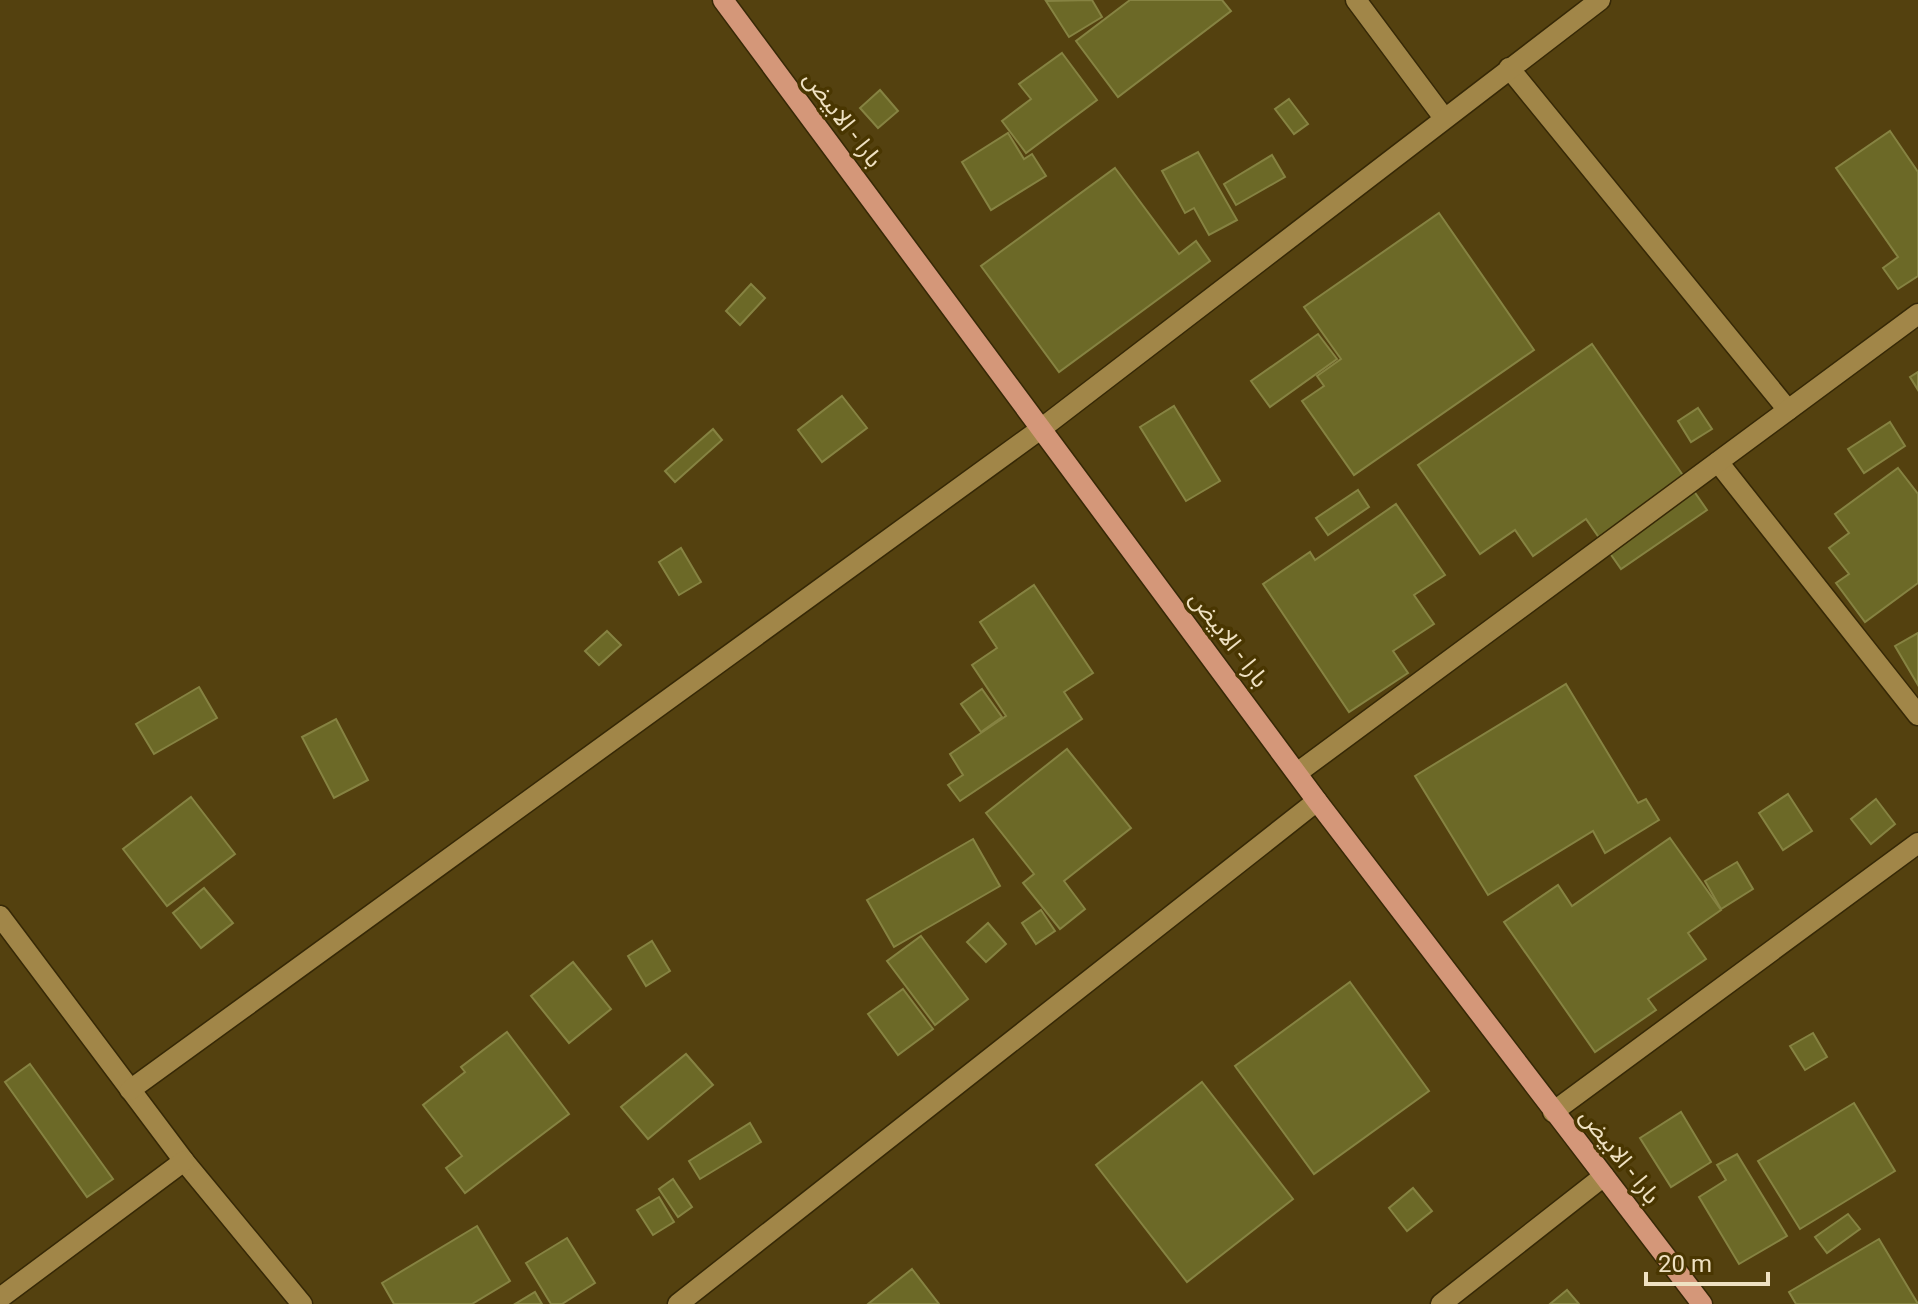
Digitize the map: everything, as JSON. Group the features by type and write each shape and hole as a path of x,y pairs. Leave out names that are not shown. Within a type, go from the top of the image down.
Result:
{"main road":[{"name":"بارا - الابيض","path":"723,0 1317,801 1702,1304"}],"street":[{"path":"1356,0 1444,118"},
{"path":"130,1090 1042,428 1600,0"},
{"path":"1509,68 1788,410"},
{"path":"1297,773 1918,314"},
{"path":"1718,462 1918,715"},
{"path":"678,1304 1317,801"},
{"path":"1553,1112 1918,843"},
{"path":"0,916 184,1161 302,1304"},
{"path":"0,1298 184,1161"},
{"path":"1441,1304 1604,1176"}],"building":[{"path":"1092,0 1102,17 1069,37 1046,1"},
{"path":"1130,0 1222,0 1231,11 1118,97 1076,41"},
{"path":"1062,53 1097,100 1026,153 1002,121 1031,99 1019,84"},
{"path":"880,90 898,111 878,128 860,108"},
{"path":"1289,99 1308,124 1294,134 1275,109"},
{"path":"1890,131 1918,172 1918,276 1898,289 1883,268 1898,257 1836,168"},
{"path":"1008,133 1024,159 1032,154 1046,176 991,210 962,162"},
{"path":"1198,152 1237,220 1209,235 1194,208 1185,213 1162,171"},
{"path":"1272,155 1285,177 1236,205 1224,184"},
{"path":"1115,168 1179,254 1196,241 1210,261 1059,372 981,266"},
{"path":"1439,213 1534,350 1354,475 1302,401 1324,386 1317,376 1341,359 1304,307"},
{"path":"751,284 765,298 740,325 726,311"},
{"path":"1318,334 1337,359 1270,407 1251,381"},
{"path":"1592,344 1707,510 1621,569 1586,519 1533,556 1515,530 1480,554 1418,465"},
{"path":"1918,372 1918,390 1910,377"},
{"path":"842,396 867,428 822,462 798,430"},
{"path":"1174,406 1220,481 1186,501 1140,427"},
{"path":"1698,408 1712,429 1691,442 1678,421"},
{"path":"1890,422 1905,446 1864,473 1848,449"},
{"path":"713,429 722,440 675,482 665,471"},
{"path":"1898,468 1918,494 1918,583 1865,622 1836,583 1849,574 1829,548 1849,533 1835,514"},
{"path":"1358,490 1369,507 1328,535 1316,518"},
{"path":"1396,504 1445,575 1414,595 1434,624 1393,651 1408,673 1349,712 1263,584 1310,552 1315,560"},
{"path":"681,548 701,582 679,595 659,562"},
{"path":"1034,585 1093,673 1064,692 1082,719 960,801 948,785 963,775 950,754 1006,716 972,665 997,648 980,622"},
{"path":"607,631 621,645 599,665 585,651"},
{"path":"1918,633 1918,685 1895,646"},
{"path":"1566,684 1638,803 1646,799 1659,820 1605,853 1593,831 1488,895 1415,776"},
{"path":"199,687 217,718 154,754 136,724"},
{"path":"982,689 1002,717 981,732 961,704"},
{"path":"336,719 368,780 334,798 302,737"},
{"path":"1067,749 1131,828 1064,881 1085,909 1060,929 1023,883 1034,874 986,813"},
{"path":"1788,794 1812,831 1783,850 1759,813"},
{"path":"191,797 235,854 167,906 123,849"},
{"path":"1876,799 1895,824 1871,844 1851,819"},
{"path":"1670,838 1721,910 1688,933 1706,959 1648,999 1656,1010 1595,1052 1504,922 1558,885 1572,906"},
{"path":"973,839 1000,886 894,947 867,900"},
{"path":"1737,862 1753,889 1721,909 1705,881"},
{"path":"204,888 233,923 201,948 173,913"},
{"path":"1041,910 1055,931 1036,944 1022,923"},
{"path":"988,923 1006,944 986,962 967,942"},
{"path":"921,936 968,999 935,1025 887,961"},
{"path":"652,941 670,971 646,986 628,956"},
{"path":"573,962 611,1009 569,1043 531,996"},
{"path":"1350,982 1429,1091 1314,1174 1235,1066"},
{"path":"903,989 933,1029 898,1055 868,1014"},
{"path":"507,1032 569,1114 465,1193 446,1168 462,1156 423,1105 465,1072 461,1067"},
{"path":"1813,1033 1827,1057 1805,1070 1790,1046"},
{"path":"686,1054 713,1085 648,1139 621,1107"},
{"path":"30,1064 113,1179 87,1197 5,1082"},
{"path":"1202,1082 1293,1199 1187,1282 1096,1165"},
{"path":"1854,1103 1895,1171 1800,1229 1758,1161"},
{"path":"1681,1112 1711,1162 1671,1187 1640,1138"},
{"path":"750,1123 761,1142 700,1179 689,1161"},
{"path":"1737,1154 1787,1236 1739,1264 1699,1197 1726,1180 1717,1165"},
{"path":"673,1179 692,1207 678,1217 659,1189"},
{"path":"1413,1188 1432,1211 1407,1231 1389,1208"},
{"path":"659,1197 674,1222 653,1235 637,1210"},
{"path":"1848,1214 1860,1229 1827,1253 1815,1237"},
{"path":"477,1226 510,1281 472,1304 394,1304 382,1283"},
{"path":"567,1238 595,1283 562,1304 551,1304 526,1263"},
{"path":"1879,1239 1918,1304 1796,1304 1789,1292"},
{"path":"912,1269 939,1304 868,1304"},
{"path":"1567,1290 1579,1304 1550,1304"},
{"path":"535,1292 542,1304 515,1304"}]}
